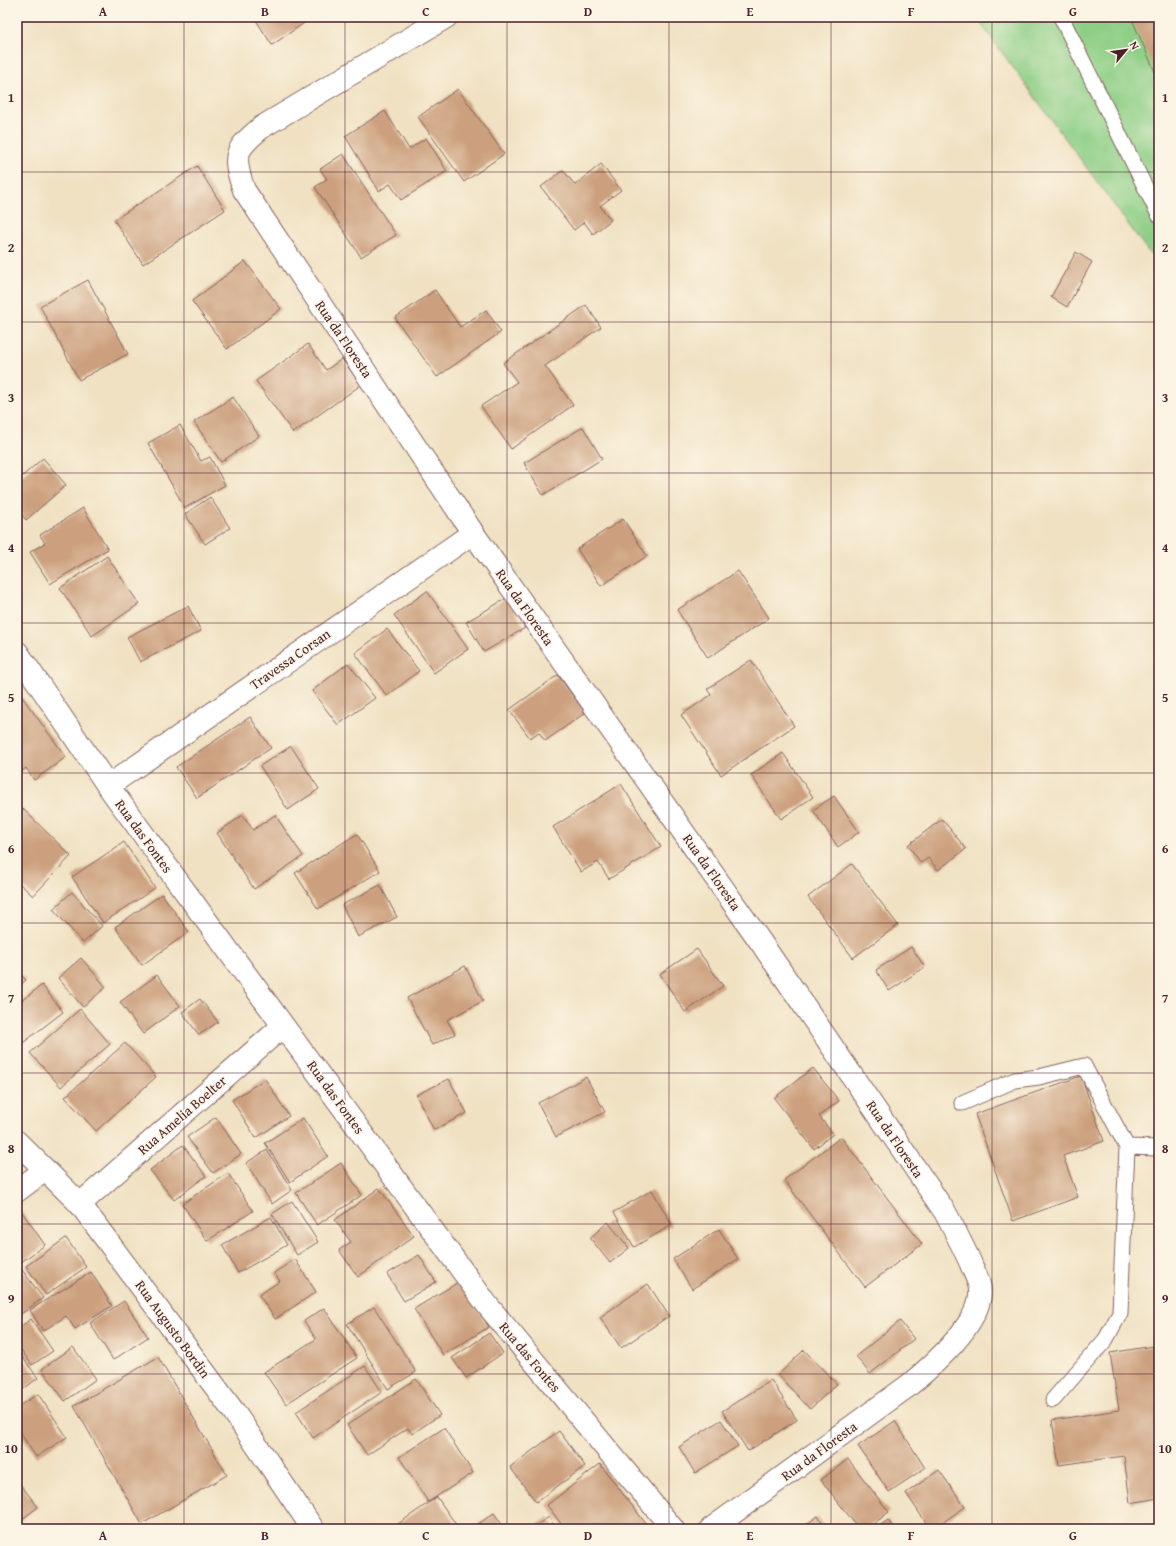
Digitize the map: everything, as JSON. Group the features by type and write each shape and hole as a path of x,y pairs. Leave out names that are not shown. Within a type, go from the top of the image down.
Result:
{"street":[{"name":"Rua da Floresta","path":"446,17 262,127 247,139 238,153 237,170 244,190 473,533 760,941 945,1212 961,1242 980,1285 980,1301 974,1315 955,1341 936,1362 908,1386 711,1529"},
{"name":"Travessa Corsan","path":"108,786 473,533"},
{"name":"Rua das Fontes","path":"17,652 108,786 488,1306 673,1529"},
{"name":"Rua Amelia Boelter","path":"80,1204 284,1026"},
{"name":"Rua Augusto Bordin","path":"17,1142 80,1204 234,1412 313,1529"},
{"path":"17,1191 45,1170"}],"lane":[{"path":"1061,17 1159,215"},
{"path":"962,1103 1015,1080 1039,1077 1084,1066 1127,1146 1120,1313 1106,1339 1053,1400"},
{"path":"1127,1146 1159,1148"}],"green space":[{"path":"976,17 1159,17 1159,265 1147,250"}],"building":[{"path":"254,17 313,17 272,45"},
{"path":"1131,17 1159,17 1159,81"},
{"path":"458,89 504,154 464,182 418,117"},
{"path":"385,111 409,149 426,138 447,171 401,200 390,184 379,191 345,136"},
{"path":"343,154 396,235 361,257 315,187 327,179 320,169"},
{"path":"601,164 621,190 600,206 611,220 593,234 584,222 574,230 541,187 563,170 575,185"},
{"path":"197,166 225,210 143,264 114,220"},
{"path":"1076,252 1092,262 1067,307 1051,297"},
{"path":"245,261 281,309 227,349 192,301"},
{"path":"88,280 128,354 79,380 40,306"},
{"path":"435,290 460,327 486,310 501,332 437,377 395,318"},
{"path":"586,305 601,327 545,366 573,405 511,449 481,406 517,382 503,363"},
{"path":"308,344 326,370 342,359 361,385 293,433 256,381"},
{"path":"233,397 259,436 221,462 194,422"},
{"path":"180,425 201,461 210,457 225,485 185,508 148,443"},
{"path":"583,427 602,459 543,495 524,463"},
{"path":"43,458 66,485 26,520 17,509 17,481"},
{"path":"210,497 230,528 205,544 185,514"},
{"path":"83,508 108,549 50,584 30,552 45,543 40,535"},
{"path":"623,519 647,556 601,586 577,549"},
{"path":"107,556 139,604 92,636 60,588"},
{"path":"738,571 769,618 708,658 677,610"},
{"path":"427,591 468,649 434,673 394,615"},
{"path":"507,598 525,628 484,652 466,622"},
{"path":"188,606 201,631 140,662 127,637"},
{"path":"387,629 419,671 387,696 355,653"},
{"path":"751,660 794,726 721,775 681,715 711,695 707,689"},
{"path":"348,663 375,698 338,725 312,691"},
{"path":"558,675 585,713 545,741 539,732 530,738 509,710"},
{"path":"17,690 66,757 34,780 26,768 17,775"},
{"path":"250,717 271,748 197,798 176,767"},
{"path":"291,746 319,789 288,810 260,766"},
{"path":"783,753 813,797 781,819 751,775"},
{"path":"621,784 661,847 609,879 598,862 581,872 553,827"},
{"path":"834,796 859,832 838,847 813,810"},
{"path":"21,807 71,856 33,896 17,881 17,865 20,862 17,859 17,812"},
{"path":"243,815 253,830 275,815 303,856 254,889 217,833"},
{"path":"942,819 966,849 938,870 928,858 921,863 908,845"},
{"path":"357,834 380,871 318,909 295,873"},
{"path":"124,842 155,888 103,923 72,877"},
{"path":"852,864 898,925 853,958 808,897"},
{"path":"380,885 397,917 358,937 342,905"},
{"path":"72,892 102,926 83,943 53,909"},
{"path":"162,894 189,932 142,965 115,927"},
{"path":"911,947 925,967 889,991 876,970"},
{"path":"697,949 723,986 685,1012 660,974"},
{"path":"81,958 106,987 83,1007 58,978"},
{"path":"465,966 483,1001 447,1020 455,1034 432,1045 407,998"},
{"path":"17,971 26,980 17,988"},
{"path":"157,975 180,1006 143,1034 120,1002"},
{"path":"42,985 63,1012 19,1046 17,1043 17,1004"},
{"path":"200,999 218,1022 199,1035 182,1012"},
{"path":"80,1009 110,1044 61,1087 30,1053"},
{"path":"125,1043 156,1077 96,1131 65,1097"},
{"path":"813,1068 839,1101 819,1116 833,1134 814,1149 774,1098"},
{"path":"1081,1076 1104,1141 1063,1156 1078,1197 1013,1221 975,1114"},
{"path":"586,1077 605,1112 556,1137 538,1103"},
{"path":"265,1079 289,1116 256,1138 232,1100"},
{"path":"449,1079 467,1113 434,1130 416,1095"},
{"path":"216,1117 241,1154 213,1173 187,1137"},
{"path":"303,1118 328,1156 290,1182 265,1143"},
{"path":"841,1137 922,1244 865,1287 784,1180"},
{"path":"183,1145 206,1176 174,1200 150,1170"},
{"path":"267,1150 292,1190 272,1204 246,1163"},
{"path":"341,1163 362,1195 317,1225 296,1193"},
{"path":"228,1173 253,1211 207,1241 182,1204"},
{"path":"379,1188 414,1236 358,1277 339,1250 351,1242 335,1220"},
{"path":"652,1190 672,1225 634,1247 614,1212"},
{"path":"292,1201 318,1242 297,1255 272,1214"},
{"path":"22,1212 45,1245 17,1265 17,1216"},
{"path":"271,1217 287,1245 238,1273 222,1245"},
{"path":"608,1222 629,1248 610,1263 590,1238"},
{"path":"719,1229 738,1259 692,1289 673,1259"},
{"path":"66,1238 86,1267 46,1295 26,1266"},
{"path":"419,1255 436,1282 404,1301 387,1274"},
{"path":"295,1259 316,1292 275,1319 259,1295 280,1281 274,1273"},
{"path":"22,1270 43,1298 17,1317 17,1274"},
{"path":"91,1272 112,1306 75,1329 66,1316 43,1331 30,1310"},
{"path":"460,1281 489,1327 443,1355 414,1309"},
{"path":"648,1284 669,1316 621,1348 600,1317"},
{"path":"124,1301 148,1337 113,1360 90,1323"},
{"path":"374,1307 416,1372 388,1389 347,1324"},
{"path":"324,1308 357,1358 286,1404 264,1372 316,1339 304,1321"},
{"path":"31,1319 53,1351 32,1365 17,1344 17,1329"},
{"path":"900,1321 914,1339 870,1374 856,1356"},
{"path":"489,1333 503,1353 466,1378 452,1358"},
{"path":"1153,1346 1159,1387 1159,1498 1130,1503 1124,1456 1059,1465 1052,1420 1119,1410 1110,1353"},
{"path":"73,1347 96,1379 65,1401 42,1369"},
{"path":"17,1350 38,1378 17,1394"},
{"path":"804,1350 837,1384 810,1409 778,1375"},
{"path":"158,1357 227,1475 142,1524 74,1406"},
{"path":"365,1366 382,1392 313,1438 296,1412"},
{"path":"416,1379 440,1415 412,1434 408,1428 367,1455 347,1425"},
{"path":"771,1380 797,1420 748,1451 722,1411"},
{"path":"38,1394 67,1437 36,1457 17,1428 17,1407"},
{"path":"721,1420 738,1446 695,1473 679,1447"},
{"path":"895,1421 925,1468 889,1492 858,1446"},
{"path":"444,1428 473,1473 428,1502 399,1457"},
{"path":"559,1431 585,1466 536,1502 510,1467"},
{"path":"848,1459 889,1512 867,1529 859,1529 821,1480"},
{"path":"600,1464 647,1525 641,1529 565,1529 547,1505"},
{"path":"939,1470 965,1507 933,1529 930,1529 906,1493"},
{"path":"17,1480 38,1507 17,1523"},
{"path":"437,1497 459,1529 402,1529 398,1524"},
{"path":"494,1513 505,1529 471,1529"},
{"path":"818,1516 827,1529 800,1529"},
{"path":"549,1517 556,1529 530,1529"},
{"path":"888,1520 894,1529 875,1529"}]}
